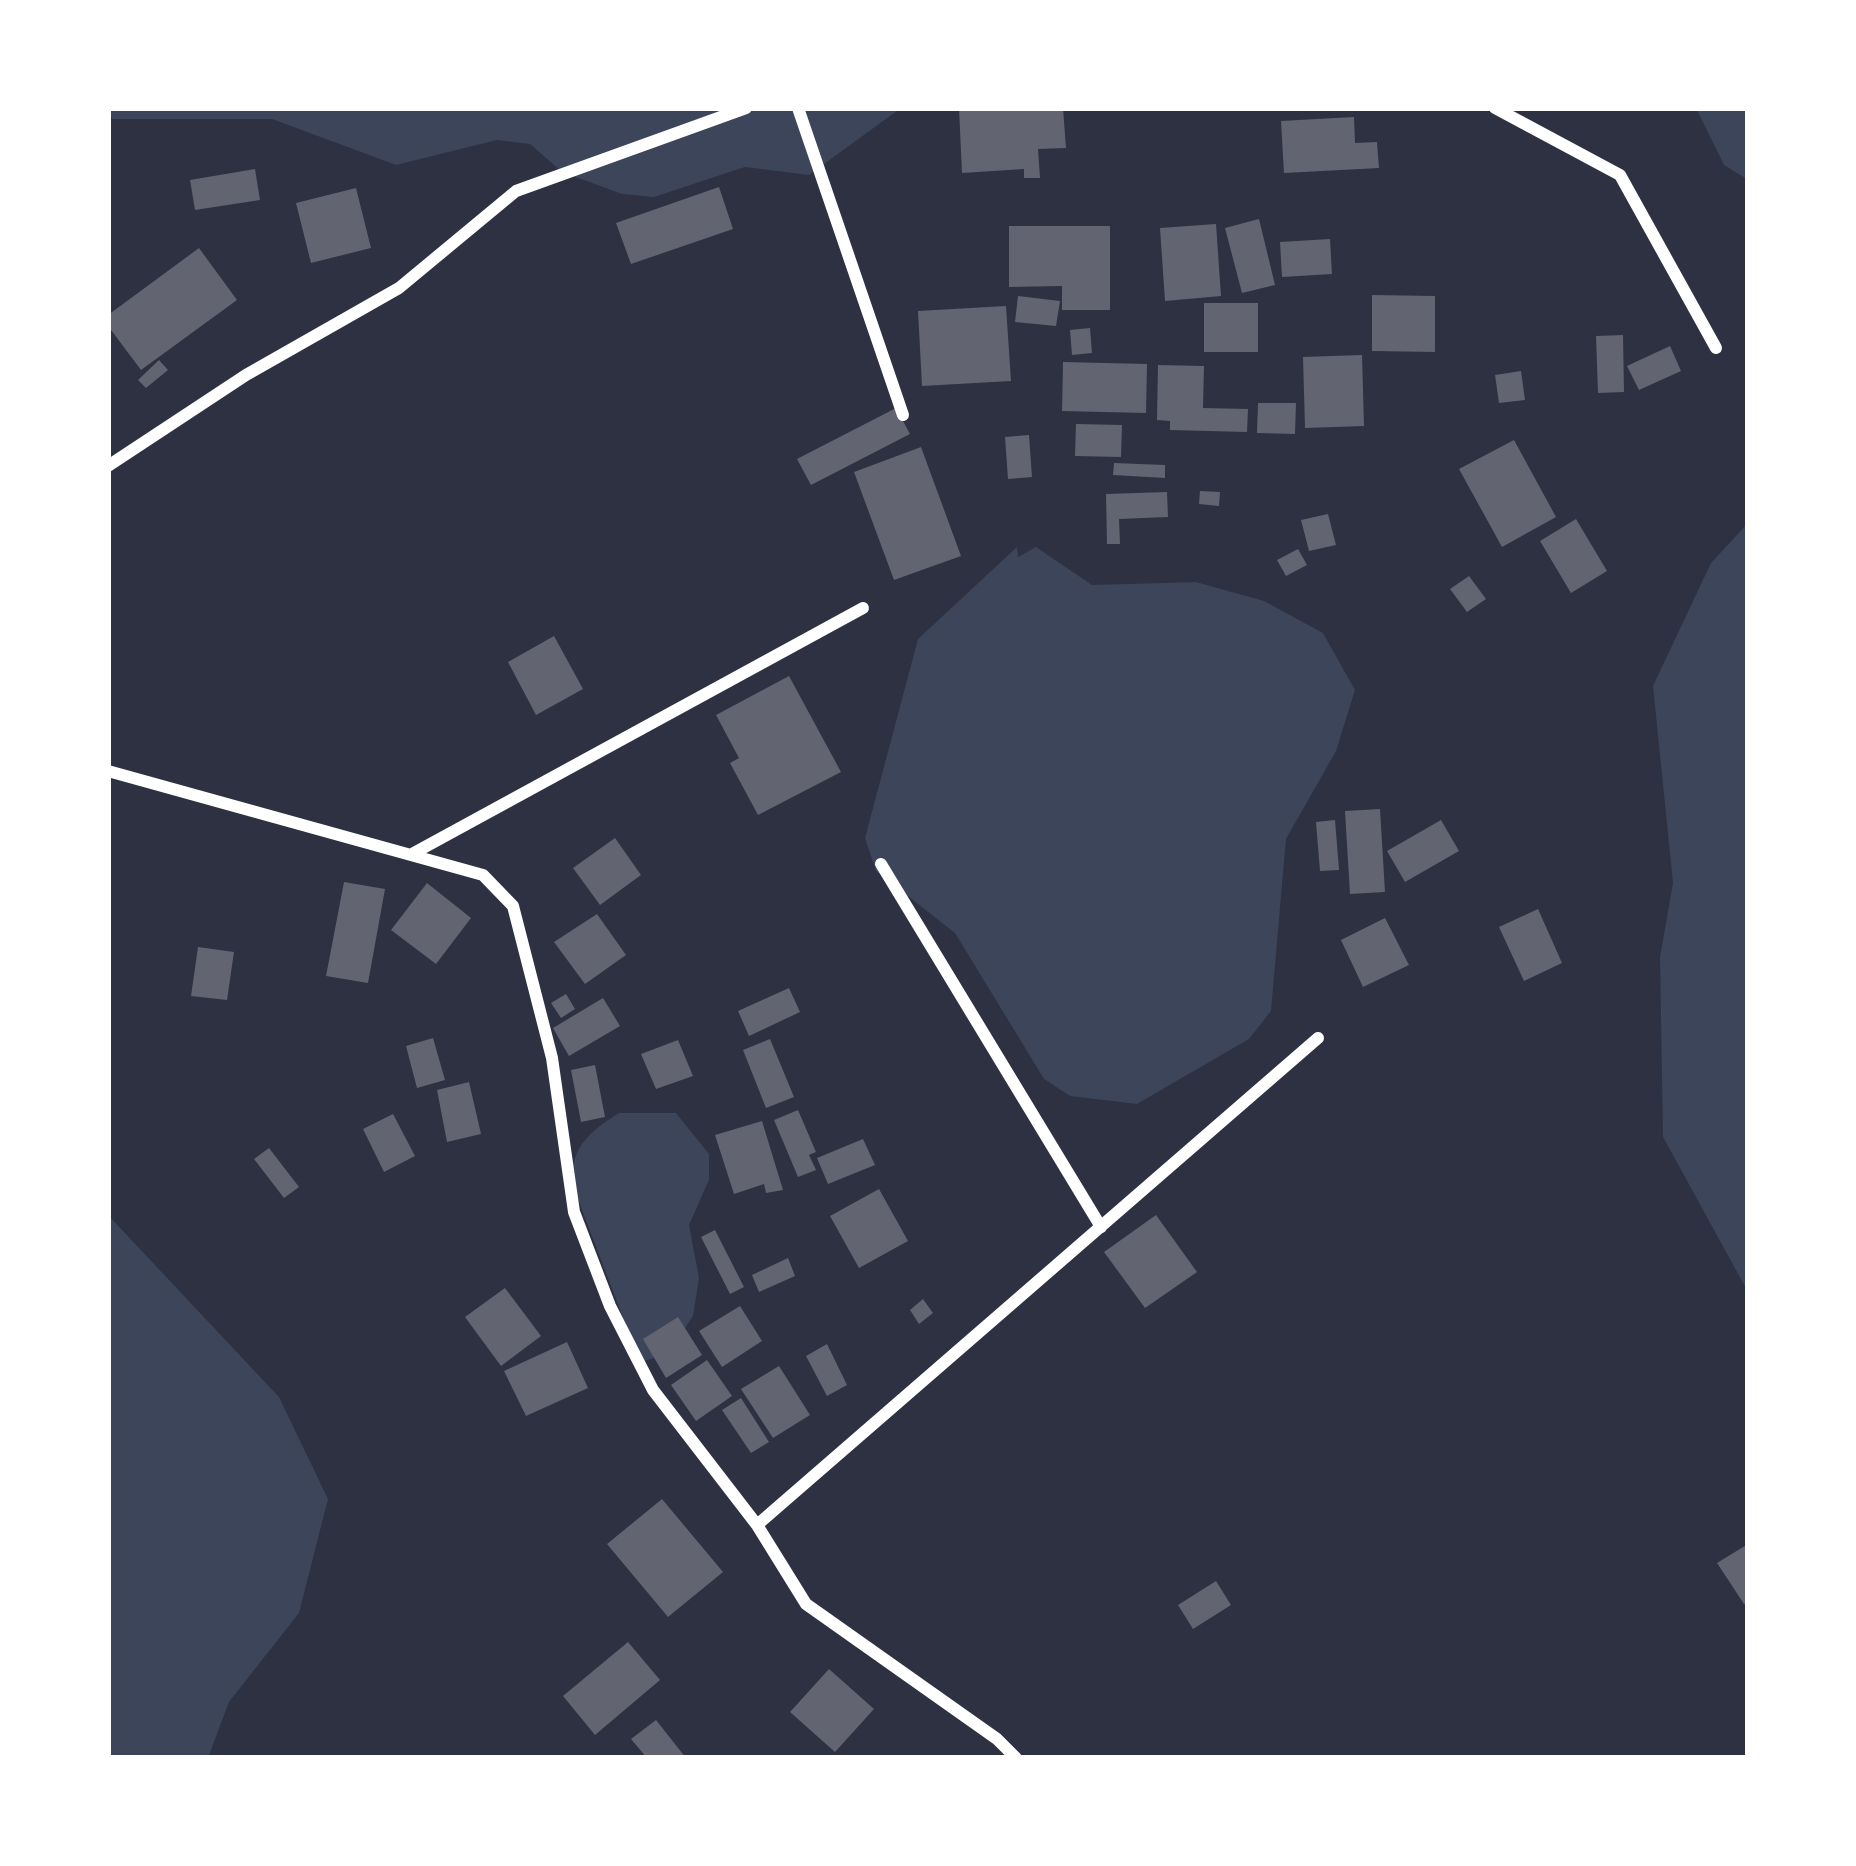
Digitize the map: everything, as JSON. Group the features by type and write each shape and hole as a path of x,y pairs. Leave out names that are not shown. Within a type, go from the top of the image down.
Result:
{"street":[{"path":"108,466 247,375 399,288 516,191 746,108"},
{"path":"798,108 903,415"},
{"path":"1495,108 1620,175 1716,348"},
{"path":"412,854 863,608"},
{"path":"108,771 483,875 513,906 553,1058 574,1212 610,1306 653,1390 757,1525 806,1604 823,1621 997,1738 1016,1758"},
{"path":"881,864 1101,1227"},
{"path":"757,1525 1318,1038"}],"shaded area":[{"path":"108,108 901,108 809,175 745,167 654,197 622,194 562,172 530,144 497,140 396,165 272,119 112,119"},
{"path":"1696,108 1748,108 1748,180 1724,165"},
{"path":"1748,523 1748,1292 1663,1137 1660,957 1673,883 1653,686 1711,563"},
{"path":"1017,547 1018,557 1036,547 1092,585 1196,582 1264,601 1323,633 1355,690 1336,751 1286,839 1271,1011 1249,1039 1137,1104 1070,1096 1044,1079 955,933 876,871 865,838 918,639"},
{"path":"619,1113 676,1113 709,1154 709,1180 689,1225 699,1278 693,1316 668,1354 640,1362 571,1181 584,1141"},
{"path":"108,1215 279,1397 328,1499 299,1613 229,1702 208,1758 108,1758"}],"building":[{"path":"959,108 1063,108 1066,148 1038,149 1040,178 1024,178 1024,169 962,173"},
{"path":"1354,117 1355,143 1377,142 1379,168 1284,173 1281,121"},
{"path":"255,169 260,200 195,210 190,180"},
{"path":"719,187 733,229 631,264 616,223"},
{"path":"356,188 371,248 311,263 296,203"},
{"path":"1259,219 1275,285 1242,293 1225,228"},
{"path":"1216,224 1221,296 1165,301 1160,228"},
{"path":"1009,226 1110,226 1110,310 1062,310 1062,286 1009,287"},
{"path":"1330,239 1332,274 1282,277 1280,242"},
{"path":"199,248 237,300 141,370 108,326 108,315"},
{"path":"1372,295 1435,296 1435,352 1372,351"},
{"path":"1018,296 1060,301 1056,326 1015,322"},
{"path":"1204,303 1258,303 1258,352 1204,352"},
{"path":"1006,306 1011,381 922,386 918,311"},
{"path":"1090,328 1092,353 1072,355 1070,330"},
{"path":"1623,335 1624,392 1598,393 1596,336"},
{"path":"1670,346 1681,371 1639,390 1627,366"},
{"path":"1362,355 1364,426 1305,428 1303,357"},
{"path":"159,360 168,370 146,388 138,380"},
{"path":"1063,362 1147,364 1146,413 1062,411"},
{"path":"1158,365 1204,366 1203,408 1248,409 1247,432 1170,430 1170,421 1157,420"},
{"path":"1521,371 1525,400 1499,403 1495,375"},
{"path":"1258,403 1296,403 1295,434 1257,433"},
{"path":"896,408 910,434 811,485 797,459"},
{"path":"1076,424 1122,425 1121,457 1075,456"},
{"path":"1029,435 1032,477 1008,479 1005,437"},
{"path":"1514,440 1556,517 1502,547 1459,469"},
{"path":"921,447 961,556 894,580 854,472"},
{"path":"1114,463 1165,465 1165,478 1113,475"},
{"path":"1200,491 1220,492 1219,506 1199,504"},
{"path":"1167,492 1168,517 1119,519 1120,544 1107,544 1106,494"},
{"path":"1328,514 1336,545 1309,551 1301,520"},
{"path":"1576,519 1607,571 1571,593 1540,541"},
{"path":"1298,549 1307,565 1286,576 1277,560"},
{"path":"1469,576 1486,599 1467,612 1450,589"},
{"path":"554,636 583,689 536,715 508,662"},
{"path":"789,676 841,772 758,815 730,763 739,758 716,715"},
{"path":"1380,809 1385,892 1350,894 1345,811"},
{"path":"1335,820 1339,870 1320,871 1316,822"},
{"path":"1441,820 1459,851 1405,882 1387,851"},
{"path":"615,838 641,875 600,905 573,868"},
{"path":"344,882 385,889 368,983 326,976"},
{"path":"427,883 471,918 436,964 391,930"},
{"path":"1538,909 1562,963 1524,981 1499,927"},
{"path":"597,914 626,955 585,984 554,942"},
{"path":"1385,918 1409,965 1363,987 1341,940"},
{"path":"198,947 234,952 227,1000 191,996"},
{"path":"789,988 800,1012 749,1036 738,1011"},
{"path":"566,994 575,1009 561,1018 551,1003"},
{"path":"603,998 620,1026 569,1056 553,1028"},
{"path":"433,1038 445,1080 417,1088 406,1046"},
{"path":"770,1039 794,1097 766,1108 743,1050"},
{"path":"678,1040 693,1076 656,1089 641,1054"},
{"path":"595,1065 605,1117 581,1122 571,1070"},
{"path":"469,1082 481,1134 447,1142 437,1090"},
{"path":"798,1110 816,1152 809,1155 816,1170 798,1177 774,1120"},
{"path":"393,1114 415,1156 384,1172 363,1129"},
{"path":"762,1121 783,1190 766,1193 764,1184 734,1194 715,1135"},
{"path":"863,1139 875,1165 828,1184 817,1158"},
{"path":"269,1148 299,1187 284,1198 254,1159"},
{"path":"879,1189 908,1241 859,1268 830,1216"},
{"path":"1156,1215 1197,1272 1145,1308 1104,1252"},
{"path":"715,1230 744,1287 730,1294 701,1237"},
{"path":"788,1258 795,1276 759,1292 752,1275"},
{"path":"505,1288 541,1336 501,1366 465,1317"},
{"path":"923,1299 933,1313 919,1324 910,1310"},
{"path":"740,1306 762,1341 722,1367 699,1331"},
{"path":"678,1317 702,1355 666,1378 643,1339"},
{"path":"567,1342 588,1388 526,1416 504,1371"},
{"path":"827,1344 847,1385 827,1396 806,1356"},
{"path":"707,1360 732,1396 696,1421 671,1385"},
{"path":"779,1366 810,1415 773,1438 741,1389"},
{"path":"741,1398 769,1442 751,1453 722,1410"},
{"path":"662,1499 723,1572 668,1617 607,1544"},
{"path":"1748,1544 1748,1602 1744,1604 1717,1563"},
{"path":"1216,1581 1231,1605 1193,1629 1178,1605"},
{"path":"628,1642 660,1680 595,1735 563,1696"},
{"path":"829,1669 874,1709 835,1752 790,1712"},
{"path":"656,1720 686,1758 647,1758 631,1739"}]}
